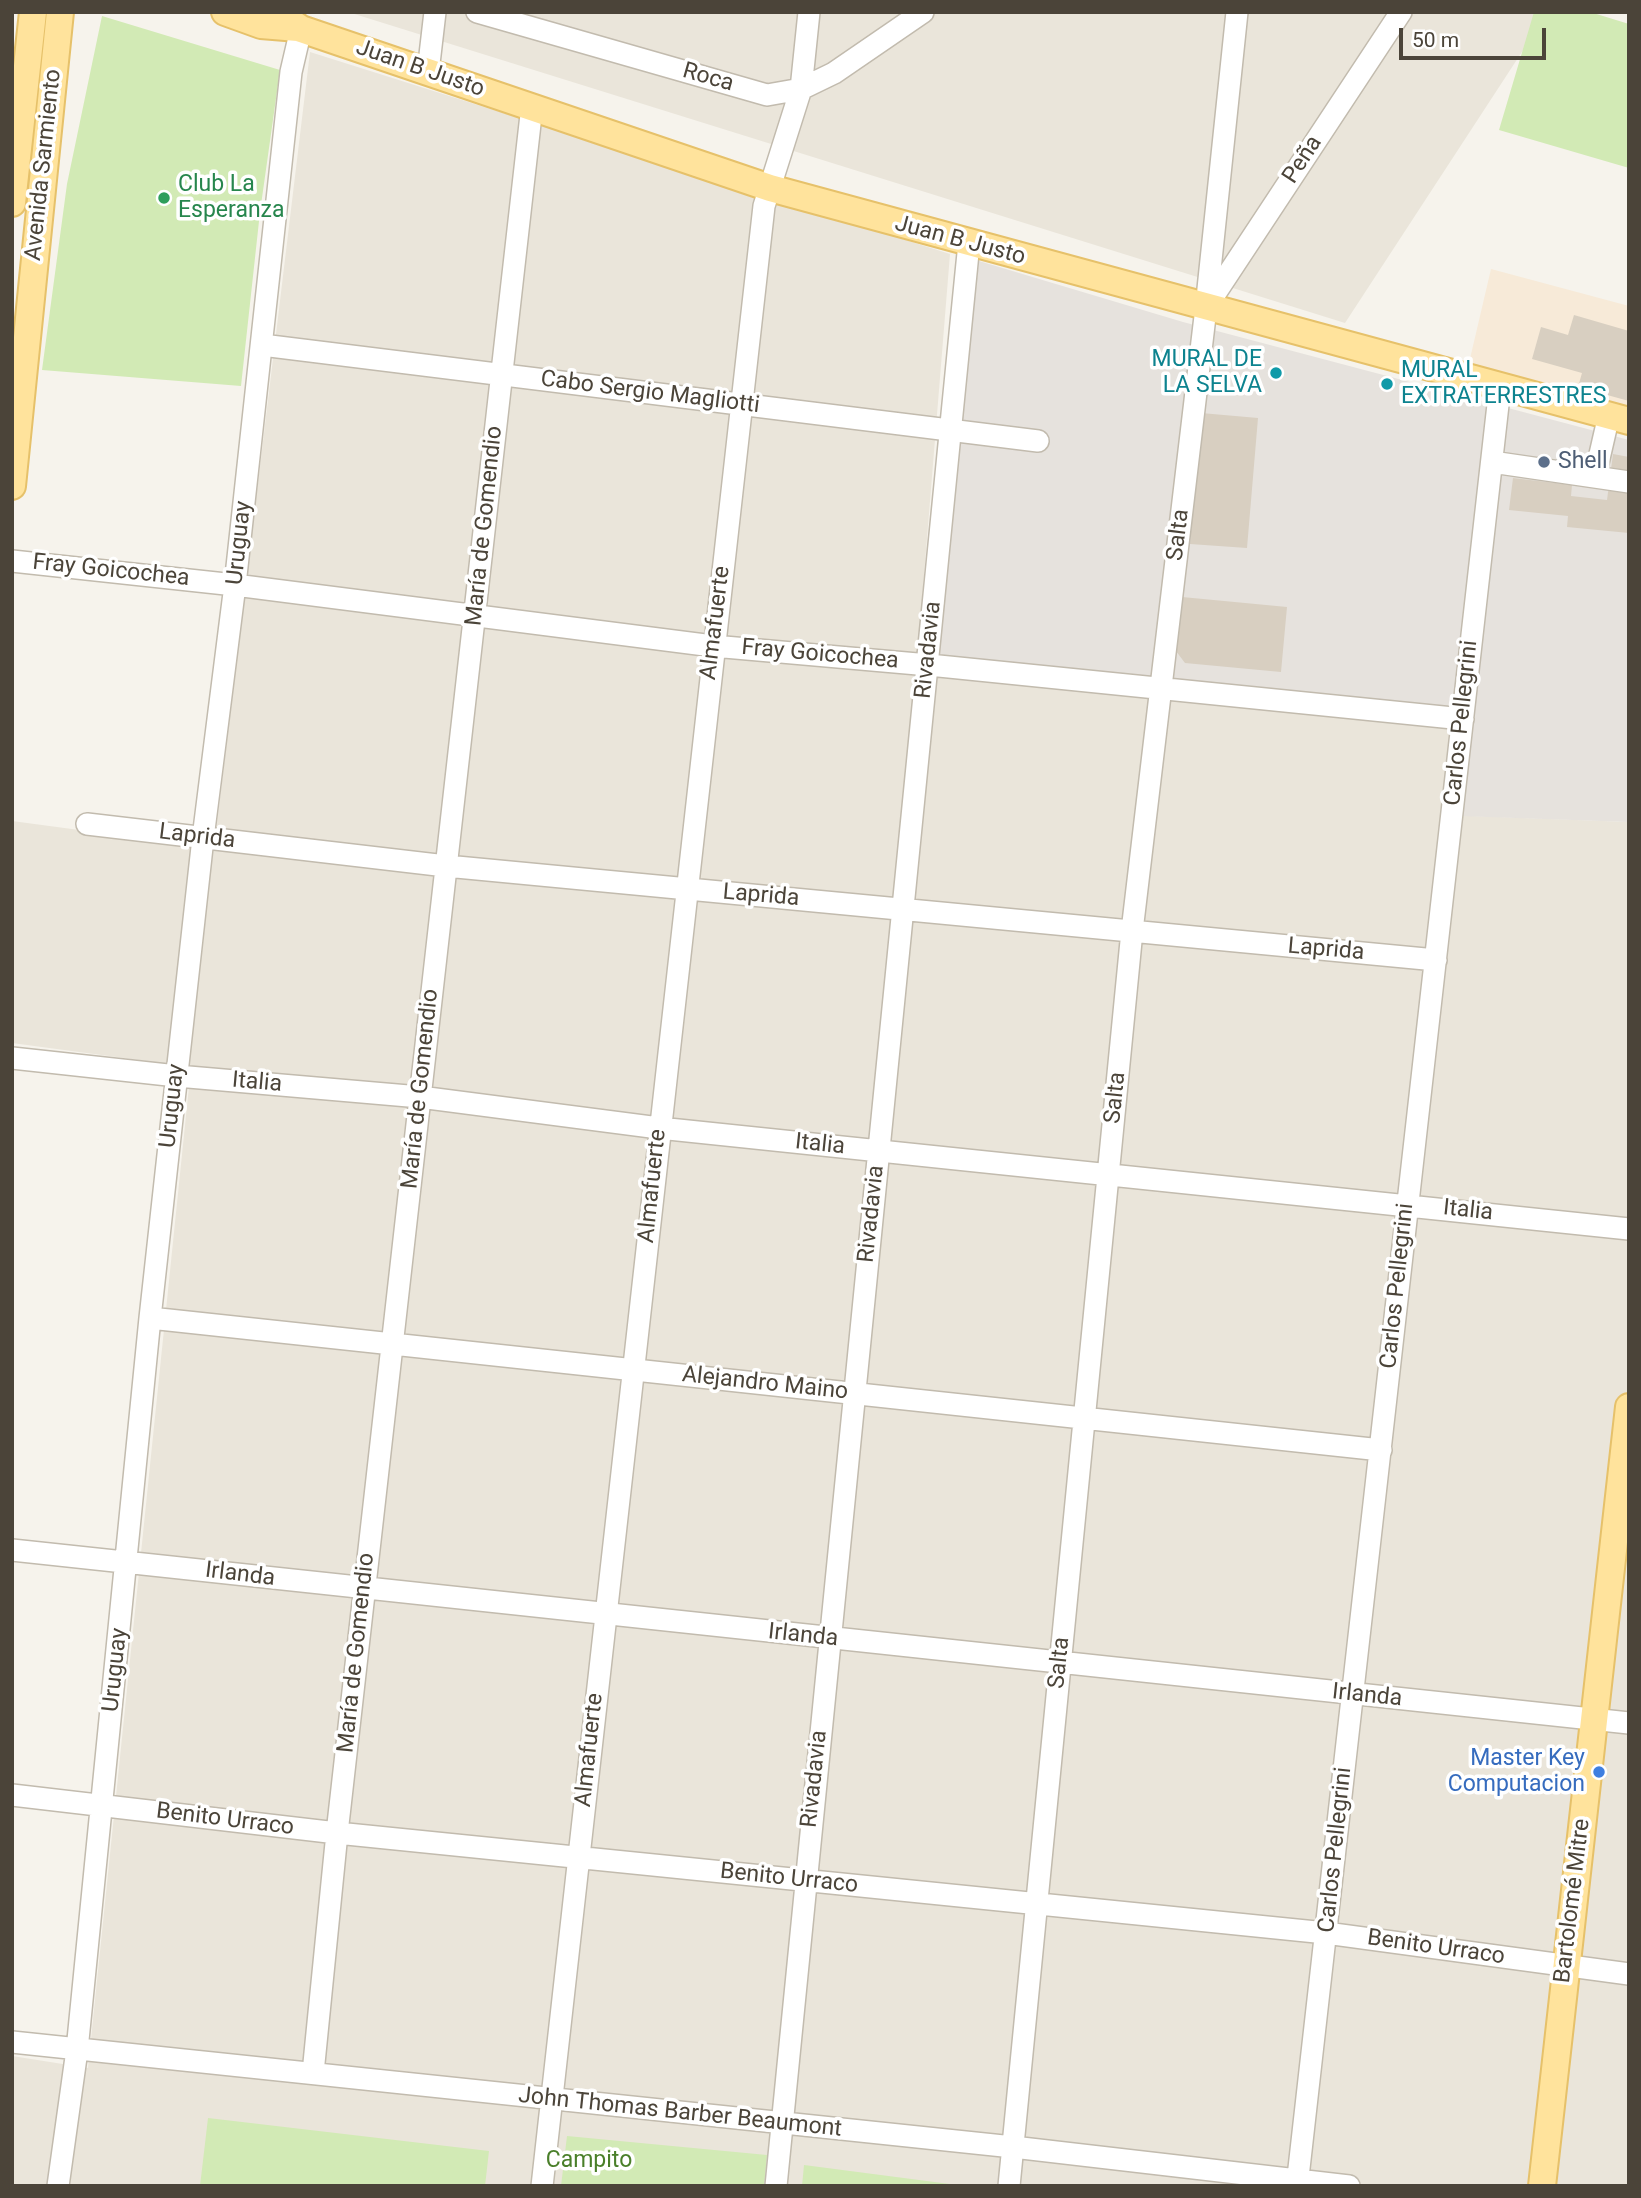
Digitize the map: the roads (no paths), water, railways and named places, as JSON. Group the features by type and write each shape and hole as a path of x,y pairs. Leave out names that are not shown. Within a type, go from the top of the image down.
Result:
{"main road":[{"name":"Juan B Justo","path":"225,12 261,25 302,29 770,188 1619,418"},
{"name":"Juan B Justo","path":"276,12 302,29"},
{"name":"Avenida Sarmiento","path":"12,203 32,14"},
{"name":"Avenida Sarmiento","path":"12,486 61,17"},
{"name":"Bartolomé Mitre","path":"1542,2186 1565,1966 1624,1478 1629,1407"}],"street":[{"path":"428,72 435,12"},
{"name":"Roca","path":"477,12 767,95 801,89 834,73 923,12"},
{"path":"770,188 801,89 809,12"},
{"name":"Salta","path":"1009,2186 1132,931 1206,308 1237,12"},
{"name":"Peña","path":"1206,308 1401,12"},
{"name":"Uruguay","path":"58,2186 78,2050 150,1318 203,838 235,585 291,72 302,29"},
{"name":"María de Gomendio","path":"313,2073 337,1833 532,106"},
{"name":"Almafuerte","path":"542,2186 713,646 764,206 770,188"},
{"name":"Rivadavia","path":"776,2186 969,243"},
{"name":"Cabo Sergio Magliotti","path":"262,345 1038,441"},
{"name":"Carlos Pellegrini","path":"1297,2183 1500,387"},
{"path":"1595,476 1619,418"},
{"path":"1492,462 1629,482"},
{"name":"Fray Goicochea","path":"12,561 475,614 713,646 1463,719"},
{"name":"Laprida","path":"87,824 446,866 1436,960"},
{"name":"Italia","path":"12,1058 177,1076 420,1097 659,1128 1629,1229"},
{"name":"Alejandro Maino","path":"150,1318 1381,1450"},
{"name":"Irlanda","path":"12,1550 365,1590 1629,1723"},
{"name":"Benito Urraco","path":"12,1795 337,1833 1036,1906 1326,1933 1629,1973"},
{"name":"John Thomas Barber Beaumont","path":"12,2042 783,2125 1013,2147 1297,2183 1349,2186"}],"place":[{"name":"Club La Esperanza","path":"164,198"},
{"name":"MURAL DE LA SELVA","path":"1276,373"},
{"name":"MURAL EXTRATERRESTRES","path":"1387,384"},
{"name":"Shell","path":"1544,462"},
{"name":"Master Key Computacion","path":"1599,1772"}],"park label":[{"name":"Campito","path":"589,2161"}]}
